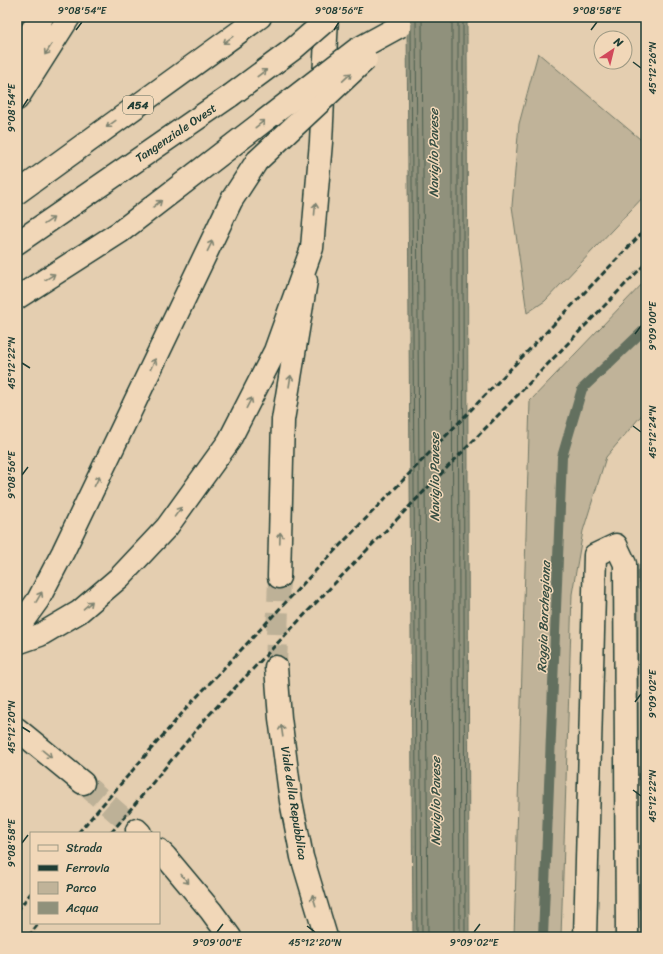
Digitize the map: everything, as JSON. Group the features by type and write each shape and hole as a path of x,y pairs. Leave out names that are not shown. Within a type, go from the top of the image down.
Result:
{"main road":[{"path":"17,50 42,17"},
{"path":"17,93 42,17"},
{"path":"17,99 69,17"},
{"name":"A54","path":"17,193 260,17"},
{"path":"279,577 283,420 312,248 321,142 327,17"},
{"name":"Tangenziale Ovest","path":"17,243 230,96 292,50 330,17"},
{"path":"17,629 38,600 231,201 257,161 405,22"},
{"path":"17,298 120,232 356,50 405,22"},
{"path":"17,643 40,635 79,612 120,577 167,527 229,441 275,351 312,248"},
{"path":"585,937 595,555 616,545 625,564 627,937"},
{"name":"Viale della Repubblica","path":"276,667 281,726 291,801 300,850 326,937"},
{"path":"17,729 83,783"},
{"path":"160,851 206,904 230,937"}],"green space":[{"path":"538,53 646,144 646,194 545,301 527,313 512,206 519,124"},
{"path":"646,280 646,410 606,457 583,531 572,594 561,937 514,937 530,401"},
{"path":"638,565 646,565 646,937 638,937"}],"water":[{"name":"Naviglio Pavese","path":"407,17 467,17 469,937 413,937"}],"waterway":[{"name":"Roggia Barchegiana","path":"543,937 562,457 582,389 646,328"}],"tunnel":[{"path":"276,667 279,577"},
{"path":"83,783 137,830"}],"railway":[{"path":"79,832 192,702 318,568 646,229"},
{"path":"112,832 207,717 646,263"},
{"path":"17,911 30,894"},
{"path":"28,937 38,924"}]}
